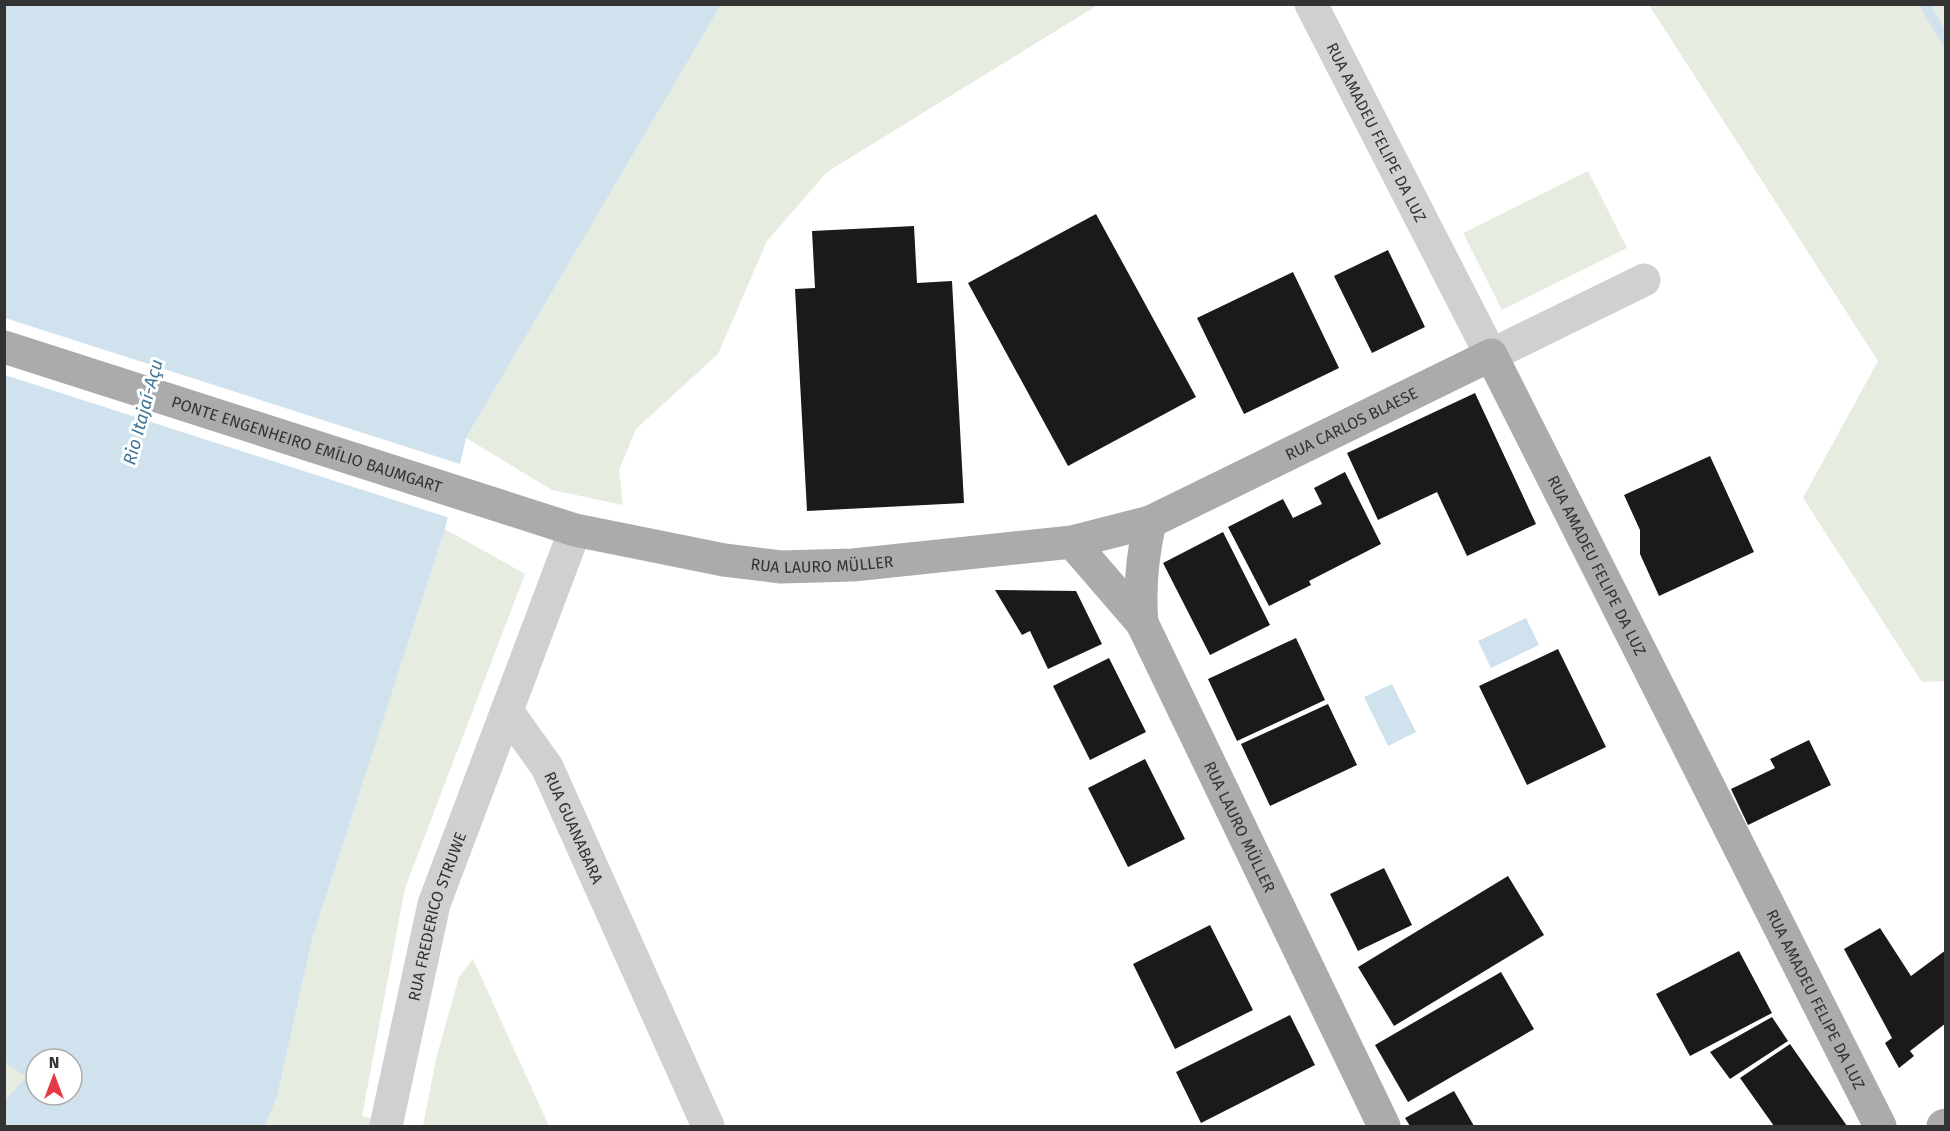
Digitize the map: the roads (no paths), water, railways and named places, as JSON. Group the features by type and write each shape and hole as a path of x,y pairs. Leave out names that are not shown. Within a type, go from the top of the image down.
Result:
{"main road":[{"name":"PONTE ENGENHEIRO EMÍLIO BAUMGART","path":"4,347 576,530"},
{"name":"RUA CARLOS BLAESE","path":"1150,522 1491,355"},
{"name":"RUA AMADEU FELIPE DA LUZ","path":"1491,355 1880,1126"},
{"name":"RUA LAURO MÜLLER","path":"576,530 724,560 781,567 853,565 1072,542 1150,522"},
{"path":"1142,623 1139,591 1142,558 1150,522"},
{"name":"RUA LAURO MÜLLER","path":"1072,542 1142,623 1384,1126"}],"street":[{"name":"RUA AMADEU FELIPE DA LUZ","path":"1311,4 1491,355"},
{"name":"RUA CARLOS BLAESE","path":"1491,355 1644,280"},
{"path":"507,711 576,530"},
{"name":"RUA FREDERICO STRUWE","path":"386,1126 434,904 507,711"},
{"name":"RUA GUANABARA","path":"507,711 547,768 708,1126"}],"water":[{"name":"Rio Itajaí-Açu","path":"5,5 721,5 466,438 445,529 312,940 277,1097 265,1126 5,1126 5,1100 24,1080 24,1107 84,1107 84,1047 24,1047 24,1075 5,1063"},
{"path":"1526,618 1539,645 1491,668 1478,641"},
{"path":"1392,684 1416,732 1388,746 1364,697"}],"waterway":[{"path":"1924,4 1946,41"}]}
